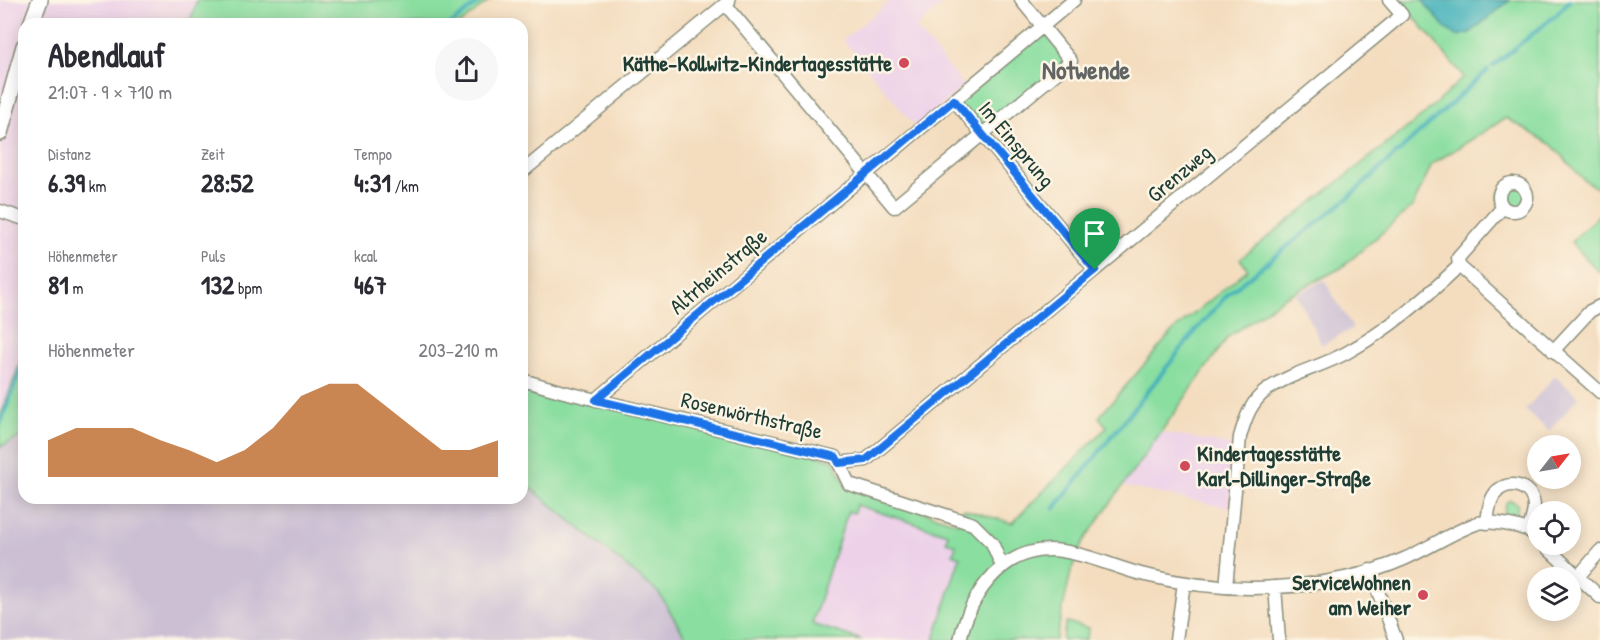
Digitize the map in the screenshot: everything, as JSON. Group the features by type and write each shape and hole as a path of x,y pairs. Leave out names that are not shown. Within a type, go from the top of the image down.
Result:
{"street":[{"path":"33,18 40,0"},
{"path":"528,167 727,2 894,207 1071,61 1021,0"},
{"name":"Altrheinstraße","path":"596,400 1074,0"},
{"name":"Grenzweg","path":"839,463 866,460 1402,15 1389,0"},
{"path":"0,133 18,68"},
{"name":"Im Einsprung","path":"954,100 1095,270"},
{"path":"1503,207 1458,258 1459,266 1600,392"},
{"path":"0,211 18,217"},
{"path":"1226,587 1240,436 1245,417 1256,400 1279,384 1347,353 1398,319 1459,266"},
{"path":"1553,351 1590,311 1600,306"},
{"name":"Rosenwörthstraße","path":"528,382 836,457 849,484 974,524 992,543 1002,566"},
{"path":"1487,523 1492,497 1505,485 1523,487 1532,501"},
{"path":"960,640 970,605 983,585 1002,566 1029,552 1049,550 1184,583 1226,587 1275,587 1312,583 1401,561 1478,524 1487,523 1527,533"},
{"path":"1581,573 1600,551"},
{"path":"1554,555 1566,567"},
{"path":"1370,570 1396,640"},
{"path":"1581,581 1600,597"},
{"path":"1176,640 1184,583"},
{"path":"1275,587 1279,640"}],"shaded area":[{"path":"0,0 197,0 191,18 18,18 18,504 528,504 528,409 971,530 952,640 0,640"},
{"name":"Käthe-Kollwitz-Kindertagesstätte","path":"891,0 936,0 941,6 916,28 964,86 916,127 843,40"},
{"path":"1324,280 1353,328 1322,345 1296,294"},
{"path":"1555,376 1579,397 1549,431 1525,410"},
{"name":"Kindertagesstätte Karl-Dillinger-Straße","path":"1160,432 1235,446 1229,508 1122,486"},
{"path":"18,438 18,504 528,504 528,486 659,593 687,640 0,640 0,447"}],"green space":[{"path":"197,0 490,0 468,18 191,18"},
{"path":"1400,0 1600,0 1600,190 1584,180 1552,145 1506,118 1432,164 1413,206 1341,268 1285,297 1228,337 1083,542 1071,571 1056,640 934,640 960,557 953,554 956,545 946,542 948,534 856,505 854,513 848,511 812,624 862,640 687,640 659,593 528,486 528,385 834,460 846,487 958,523 963,509 1012,523 1107,427 1099,417 1174,330 1248,269 1240,259 1421,117 1464,77"},
{"path":"1043,26 1071,61 982,134 954,100"},
{"path":"1513,183 1523,187 1527,197 1523,207 1513,211 1503,207 1499,197 1503,187"},
{"path":"1600,214 1600,273 1571,242"},
{"path":"18,368 18,438 0,447 0,417"},
{"path":"1510,500 1518,504 1515,519 1525,522 1525,525 1493,518 1494,515 1503,516 1506,503"},
{"path":"1066,622 1089,628 1086,640 1062,640"}],"water":[{"path":"1422,0 1510,0 1470,33 1457,36 1446,29"}],"waterway":[{"path":"459,18 482,0"},
{"path":"1493,66 1556,15 1570,0"},
{"path":"1054,509 1197,329 1229,293 1348,198 1488,70"},
{"path":"0,425 18,376"}],"place":[{"name":"Käthe-Kollwitz-Kindertagesstätte","path":"904,63"},
{"name":"Kindertagesstätte Karl-Dillinger-Straße","path":"1185,466"},
{"name":"ServiceWohnen am Weiher","path":"1423,595"}],"district":[{"name":"Notwende","path":"1086,69"}],"route":[{"path":"954,100 1095,270 866,460 839,463 836,457 596,400 954,100"}]}
